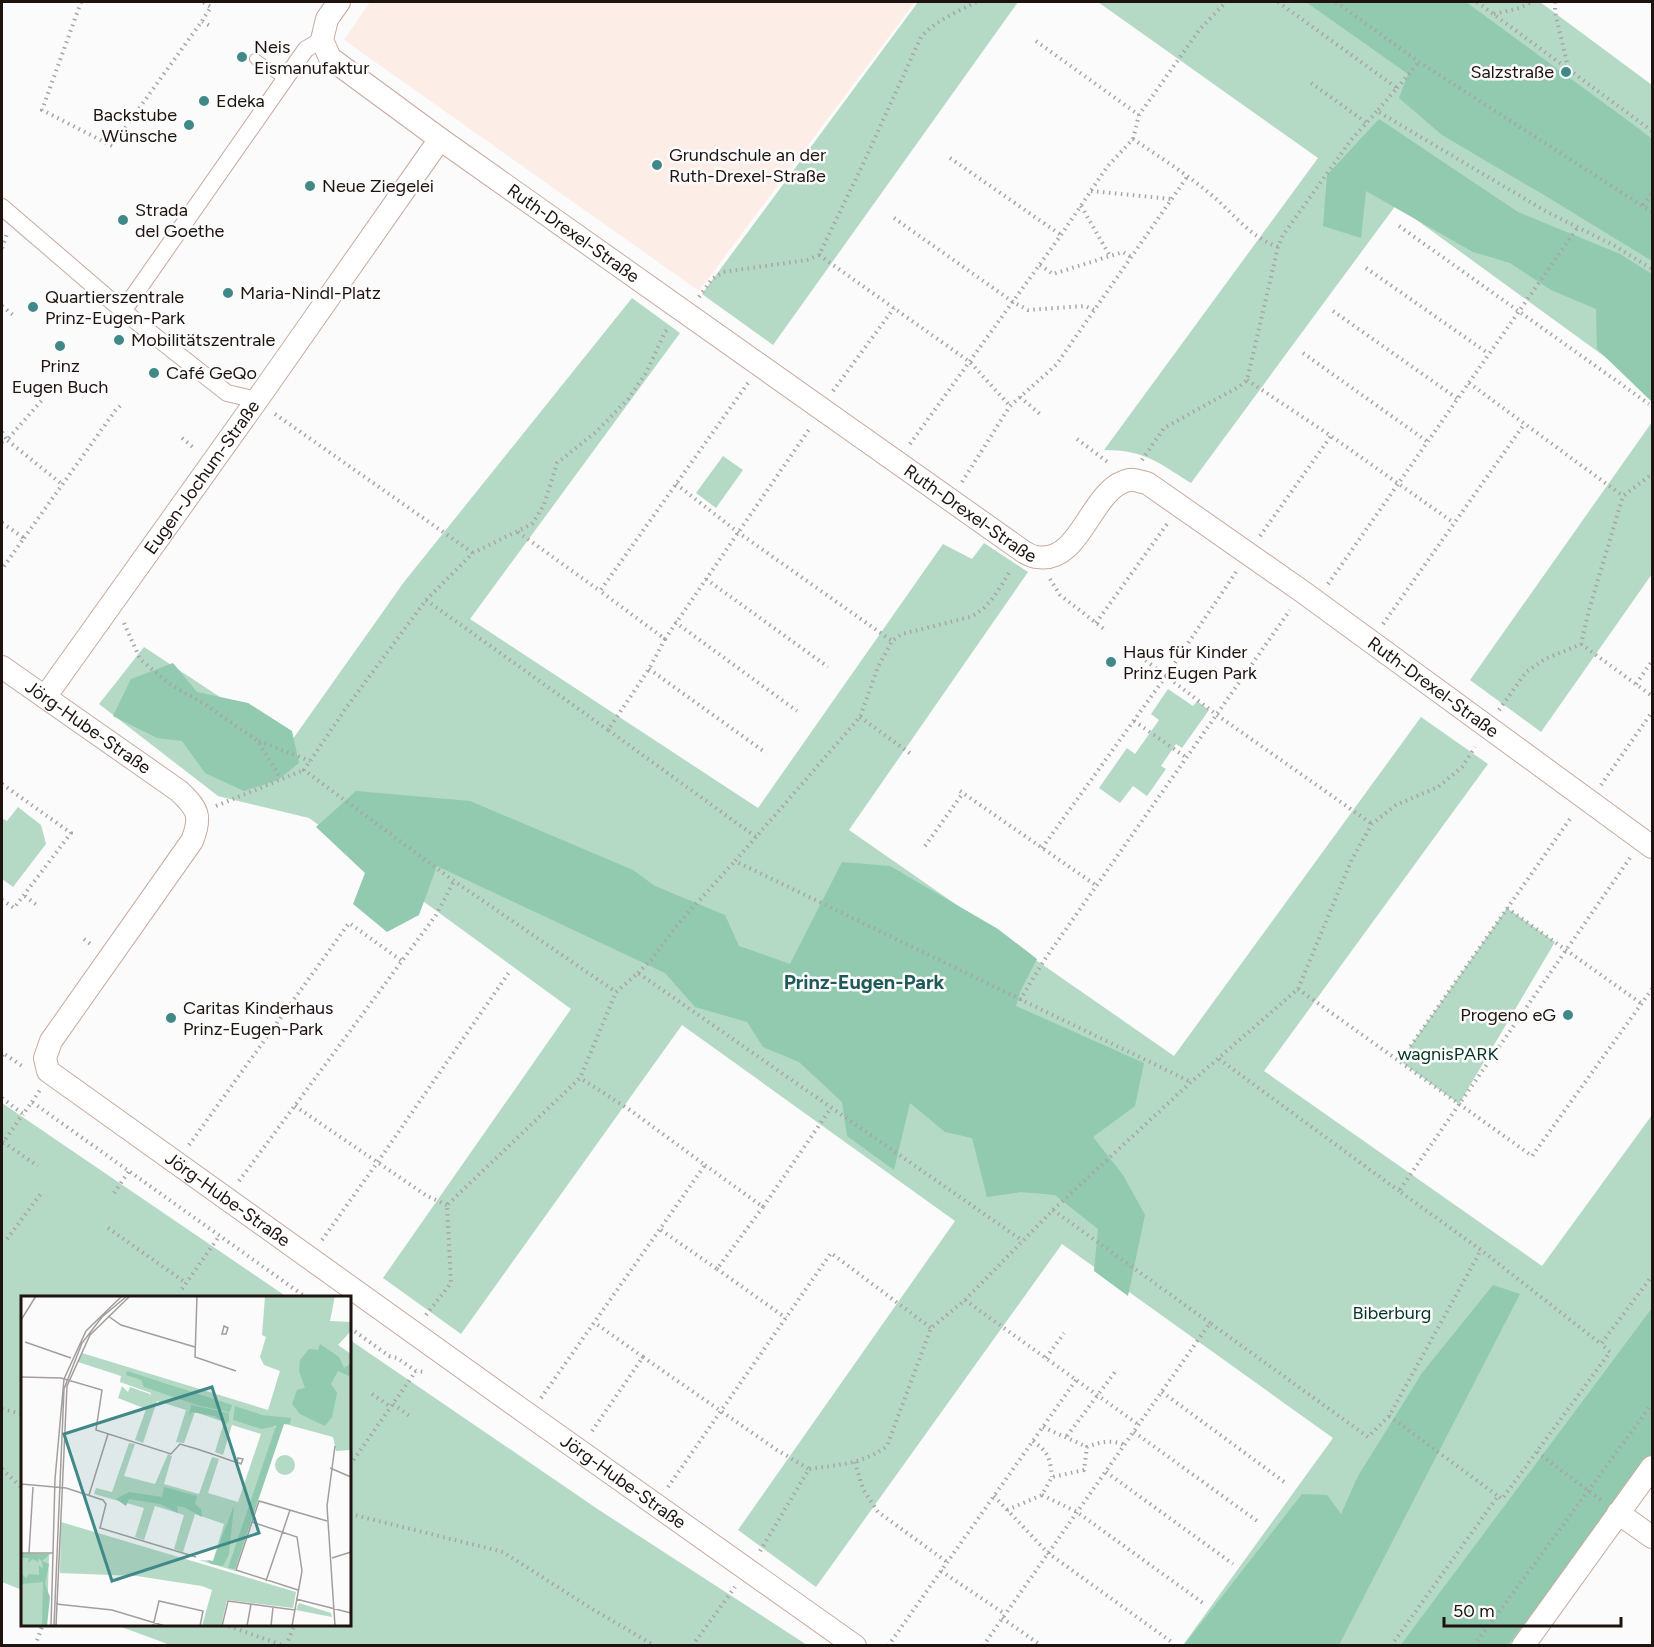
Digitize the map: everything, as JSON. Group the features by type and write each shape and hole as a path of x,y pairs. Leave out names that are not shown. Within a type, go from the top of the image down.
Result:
{"street":[{"path":"123,311 306,49 322,40 327,19 339,2"},
{"name":"Ruth-Drexel-Straße","path":"322,40 330,58 440,139 822,411 1030,555 1054,556 1067,547 1114,486 1130,480 1147,483 1309,597 1648,844"},
{"name":"Eugen-Jochum-Straße","path":"45,697 440,139"},
{"path":"2,207 123,311 227,393 256,400"},
{"name":"Jörg-Hube-Straße","path":"2,667 179,791 191,802 198,813 197,828 192,841 57,1031 46,1050 46,1067 52,1074 855,1646"},
{"path":"1523,1646 1653,1467"},
{"path":"1618,1513 1653,1537"}],"lane":[{"path":"255,59 285,79"}],"path":[{"path":"81,2 42,110 112,146 211,8 203,2"},
{"path":"896,463 1040,265 1107,167 1133,139 1139,115 1200,29 1226,2"},
{"path":"1278,2 1397,88"},
{"path":"1336,2 1419,62 1653,212"},
{"path":"1477,2 1653,131"},
{"path":"1494,14 1520,8 1532,2"},
{"path":"1555,2 1568,67"},
{"path":"202,21 210,26"},
{"path":"1036,41 1139,115"},
{"path":"1077,439 1130,480 1164,428 1247,380 1278,247 1283,235 1352,140 1419,62"},
{"path":"1311,83 1367,123"},
{"path":"1377,111 1547,212 1615,246 1653,269"},
{"path":"1133,139 1211,194 1248,230 1278,247"},
{"path":"950,158 1061,235"},
{"path":"950,500 1010,406 1056,365 1187,177"},
{"path":"1091,190 1171,199"},
{"path":"1643,205 1653,194"},
{"path":"1081,206 1110,256"},
{"path":"894,218 1013,302 1028,310 1085,306 1094,310"},
{"path":"1399,226 1649,404"},
{"path":"1020,1000 1046,959 1217,715 1398,484 1578,227"},
{"path":"1040,265 1053,274 1122,252 1131,257"},
{"path":"819,255 970,362 1010,406"},
{"path":"1366,268 1489,354"},
{"path":"2,306 13,315"},
{"path":"608,730 649,669 675,622 740,533 834,390 894,308"},
{"path":"1333,311 1458,399"},
{"path":"1303,353 1428,442"},
{"path":"600,591 761,366"},
{"path":"1247,380 1454,524"},
{"path":"1469,383 1623,496"},
{"path":"1020,397 1040,414"},
{"path":"2,442 7,440 44,399"},
{"path":"256,400 473,553"},
{"path":"2,568 122,404"},
{"path":"1370,642 1524,423"},
{"path":"2,432 7,440 63,485"},
{"path":"1042,848 1166,676 1330,436"},
{"path":"1581,644 1623,496 1653,474"},
{"path":"676,484 740,533 892,641"},
{"path":"1096,623 1180,507"},
{"path":"2,523 24,538"},
{"path":"518,532 664,639"},
{"path":"414,1333 451,1283 447,1205 580,1078 616,992 651,960 678,924 860,717 878,667 892,641 902,634 978,614 1030,555 1060,595 1104,629"},
{"path":"706,579 828,667"},
{"path":"113,600 140,659 171,685 203,703 258,741 310,761"},
{"path":"198,813 304,770 426,600 756,837"},
{"path":"675,622 797,711"},
{"path":"1581,644 1653,696"},
{"path":"595,1323 777,1450 809,1469 855,1462 874,1456 887,1446 931,1328 965,1300 1053,1210 1191,1082 1298,989 1352,859 1372,824 1396,806 1438,787 1462,766 1526,672 1545,659 1581,644"},
{"path":"1136,653 1217,715 1372,824"},
{"path":"1636,684 1653,661"},
{"path":"649,669 766,753"},
{"path":"1400,1061 1507,908 1653,712"},
{"path":"860,717 911,754"},
{"path":"1134,721 1187,758"},
{"path":"258,741 281,779"},
{"path":"304,770 454,881 616,992"},
{"path":"2,784 71,833 14,908 2,900"},
{"path":"925,846 961,792 1097,886"},
{"path":"1399,1191 1566,950 1648,844"},
{"path":"735,861 1191,1082"},
{"path":"226,1198 402,961 435,915 454,881"},
{"path":"25,896 38,906"},
{"path":"1507,908 1642,1004"},
{"path":"177,1163 349,923 402,961"},
{"path":"309,1258 510,971"},
{"path":"638,973 1023,1241"},
{"path":"1298,989 1532,1156 1653,989"},
{"path":"1218,1059 1481,1250 1610,1352 1502,1499 1389,1416"},
{"path":"580,1078 630,1110 763,1207"},
{"path":"2,1098 23,1114"},
{"path":"38,1166 2,1143 32,1102 304,1296"},
{"path":"295,1106 427,1196 447,1205"},
{"path":"717,1269 831,1108"},
{"path":"529,1415 705,1165"},
{"path":"114,1193 129,1171"},
{"path":"7,1239 42,1192"},
{"path":"1053,1210 1368,1437 1389,1416 1481,1250"},
{"path":"108,1228 186,1283"},
{"path":"661,1230 786,1318"},
{"path":"182,1288 220,1235"},
{"path":"655,1505 831,1253 931,1328"},
{"path":"1601,1344 1653,1276"},
{"path":"965,1300 1139,1425"},
{"path":"983,1646 1210,1323"},
{"path":"351,1329 389,1356 397,1358 416,1371 425,1371 435,1378"},
{"path":"1046,1358 1064,1333"},
{"path":"578,1450 643,1357"},
{"path":"351,1464 416,1371"},
{"path":"1067,1436 1115,1372"},
{"path":"888,1646 1076,1380"},
{"path":"1161,1392 1287,1484"},
{"path":"372,1394 411,1417"},
{"path":"1474,1646 1653,1404"},
{"path":"2,1409 21,1414"},
{"path":"1043,1427 1087,1447 1104,1441 1118,1442 1125,1446"},
{"path":"1134,1432 1260,1523"},
{"path":"1007,1510 1042,1495 1052,1477 1050,1460 1045,1450 1033,1441"},
{"path":"1052,1477 1084,1470 1087,1447"},
{"path":"1537,1452 1618,1513"},
{"path":"855,1462 863,1489 878,1512 947,1562"},
{"path":"2,1468 21,1487"},
{"path":"692,1646 747,1570 809,1469"},
{"path":"1106,1472 1233,1564"},
{"path":"1042,1495 1077,1512 1203,1603"},
{"path":"994,1496 1048,1553 1173,1643"},
{"path":"1391,1646 1498,1496"},
{"path":"351,1514 503,1552 655,1646"},
{"path":"941,1571 1042,1646"},
{"path":"35,1646 42,1626"},
{"path":"229,1626 285,1646 294,1626"}],"shaded area":[{"name":"Grundschule an der Ruth-Drexel-Straße","path":"370,2 915,2 699,291 344,40"}],"green space":[{"path":"918,2 1018,2 773,345 702,294"},
{"path":"1098,2 1322,2 1652,234 1652,391 1396,205 1191,483 1159,463 1141,455 1104,450 1318,158"},
{"path":"1306,2 1466,2 1638,128 1652,139 1652,261 1442,135 1399,98 1408,74"},
{"path":"1340,2 1540,2 1652,85 1652,224"},
{"path":"1379,119 1518,212 1620,254 1652,274 1652,402 1597,349 1596,309 1551,290 1510,263 1473,252 1366,191 1361,238 1323,226 1327,175"},
{"name":"Biberburg","path":"632,298 680,333 470,619 758,808 943,544 972,559 984,543 1028,572 849,830 1174,1056 1421,717 1488,764 1264,1071 1542,1266 1652,1115 1652,1457 1510,1645 1183,1645 1333,1438 1062,1244 816,1587 738,1530 955,1221 682,1025 461,1334 383,1278 571,1009 309,818 218,796 99,704 144,647 290,743 404,582"},
{"path":"1652,422 1652,574 1541,732 1470,680"},
{"path":"723,456 743,470 716,508 696,493"},
{"path":"173,663 197,692 248,703 292,731 299,763 278,780 244,791 205,773 182,741 157,738 113,716 131,679"},
{"path":"1168,689 1193,706 1197,701 1209,710 1182,748 1176,744 1161,766 1166,769 1147,796 1133,786 1120,803 1099,788 1127,748 1135,754 1159,720 1151,714"},
{"path":"356,791 470,801 633,870 655,886 725,915 739,946 790,964 842,862 890,866 998,929 1037,959 1020,992 1016,1006 1144,1063 1135,1106 1093,1137 1123,1175 1145,1215 1128,1296 1094,1271 1098,1229 1055,1195 1021,1192 987,1197 972,1138 945,1132 910,1103 894,1170 847,1136 842,1102 799,1062 763,1047 747,1022 695,1007 665,973 437,866 419,915 387,932 353,904 365,873 316,827"},
{"path":"18,807 41,825 46,844 13,887 2,879 2,820 7,821"},
{"name":"wagnisPARK","path":"1507,908 1555,942 1459,1104 1400,1061"},
{"path":"2,1103 286,1296 21,1296 21,1590 2,1582"},
{"path":"1493,1285 1520,1294 1339,1645 1184,1645 1302,1494 1327,1495 1341,1514 1358,1476 1422,1373"},
{"path":"1652,1308 1652,1454 1508,1645 1400,1646"},
{"path":"351,1341 599,1510 807,1645 173,1646 119,1626 351,1626"}],"place":[{"name":"Neis Eismanufaktur","path":"242,57"},
{"name":"Salzstraße","path":"1566,72"},
{"name":"Edeka","path":"204,101"},
{"name":"Backstube Wünsche","path":"189,125"},
{"name":"Grundschule an der Ruth-Drexel-Straße","path":"657,165"},
{"name":"Neue Ziegelei","path":"310,186"},
{"name":"Strada del Goethe","path":"123,220"},
{"name":"Maria-Nindl-Platz","path":"228,293"},
{"name":"Quartierszentrale Prinz-Eugen-Park","path":"33,307"},
{"name":"Mobilitätszentrale","path":"119,340"},
{"name":"Prinz Eugen Buch","path":"60,346"},
{"name":"Café GeQo","path":"154,373"},
{"name":"Haus für Kinder Prinz Eugen Park","path":"1111,662"},
{"name":"Progeno eG","path":"1568,1015"},
{"name":"Caritas Kinderhaus Prinz-Eugen-Park","path":"171,1018"}],"district":[{"name":"Prinz-Eugen-Park","path":"864,982"}]}
